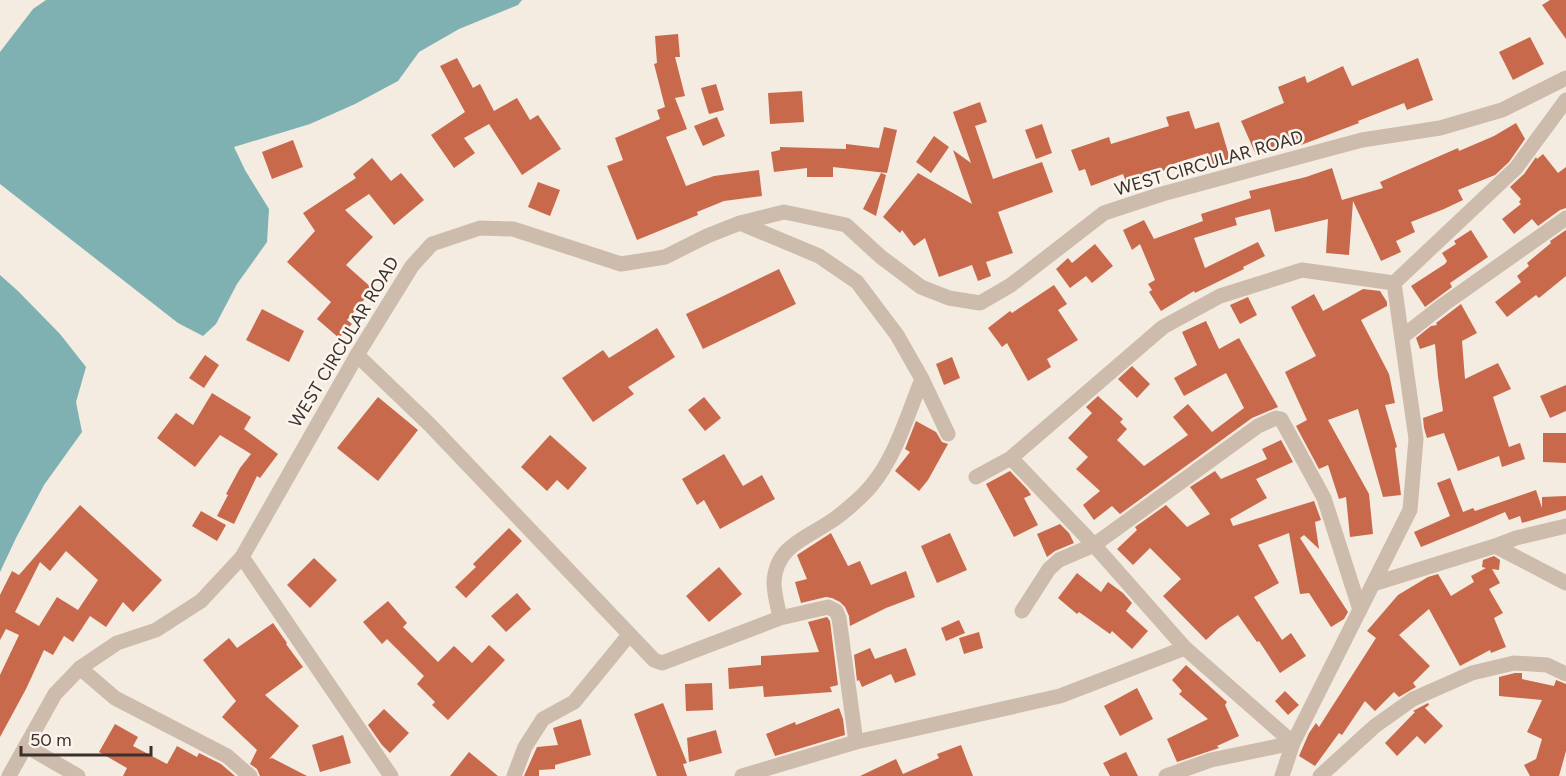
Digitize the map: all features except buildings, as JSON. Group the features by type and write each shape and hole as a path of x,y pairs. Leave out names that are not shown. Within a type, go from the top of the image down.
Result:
{"street":[{"name":"WEST CIRCULAR ROAD","path":"9,776 55,694 80,668 117,644 156,630 201,601 242,557 357,355 412,266 432,244 480,228 513,229 621,264 665,257 740,223 784,212 846,225 881,257 921,287 949,298 980,303 1011,285 1104,213 1162,194 1362,140 1440,128 1502,110 1566,78"},
{"path":"1395,283 1516,168 1566,100"},
{"path":"1402,337 1566,218"},
{"path":"740,223 819,256 857,282 897,335 922,379 948,434"},
{"path":"976,477 1011,458 1163,327 1220,296 1302,270 1395,283"},
{"path":"1282,776 1293,743 1410,510 1416,440 1395,283"},
{"path":"357,355 430,425 654,660 662,663 780,618 828,607 836,611 839,618 856,742"},
{"path":"780,618 774,584 777,566 782,555 795,542 832,521 870,488 888,463 922,379"},
{"path":"1022,611 1049,569 1059,560 1094,545 1258,426 1276,418 1281,419 1324,498 1360,610"},
{"path":"1011,458 1094,545 1185,648 1293,743"},
{"path":"1373,584 1516,538 1566,526"},
{"path":"1495,546 1566,583"},
{"path":"242,557 391,776"},
{"path":"514,776 525,747 543,719 574,702 629,635"},
{"path":"742,776 856,742 1060,696 1185,648"},
{"path":"1320,776 1375,726 1413,699 1472,673 1514,663 1547,665 1566,674"},
{"path":"80,668 115,698 226,756 250,776"},
{"path":"1166,776 1211,760 1293,743"},
{"path":"26,746 78,776"}],"water":[{"path":"46,0 522,0 518,5 459,29 419,52 398,81 355,104 310,124 234,147 269,209 267,242 237,284 216,324 203,336 178,323 0,184 0,52 33,9"},
{"path":"0,275 60,334 86,367 76,402 82,432 44,485 0,572"}]}
